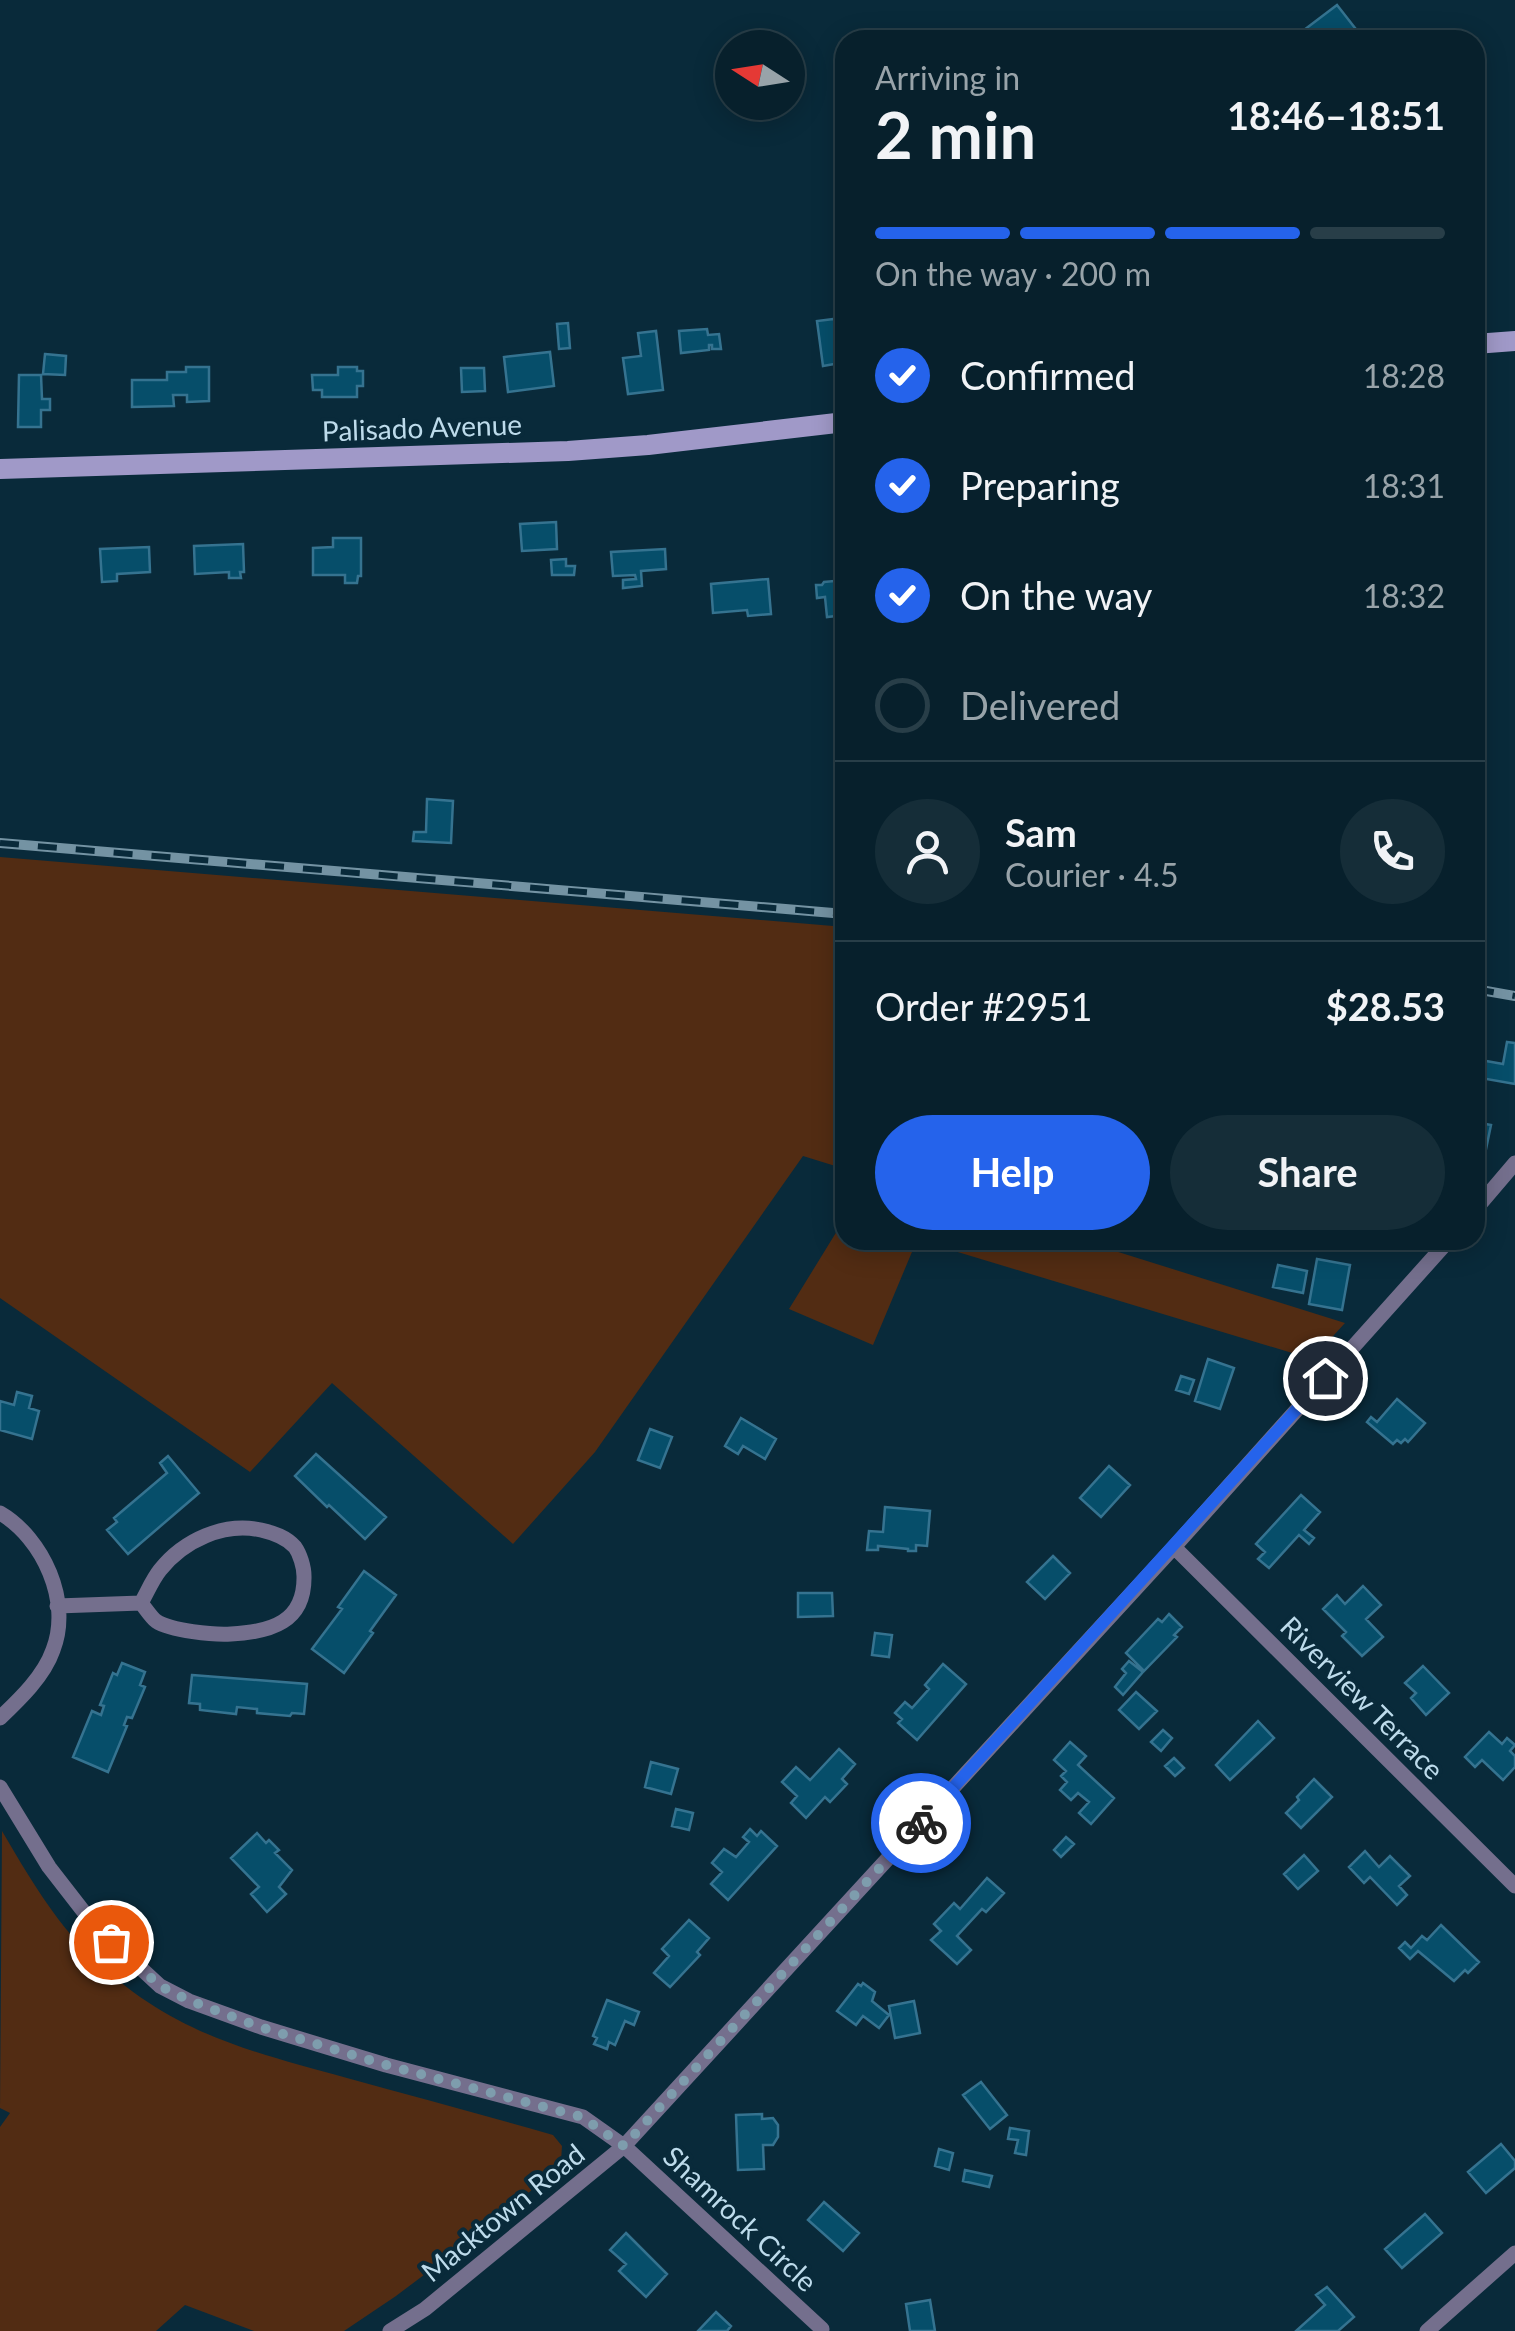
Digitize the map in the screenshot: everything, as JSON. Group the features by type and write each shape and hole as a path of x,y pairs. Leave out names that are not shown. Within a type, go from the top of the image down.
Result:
{"main road":[{"path":"1485,343 1515,341"},
{"name":"Palisado Avenue","path":"0,470 568,450 835,423"}],"street":[{"path":"1485,1198 1515,1163"},
{"name":"Macktown Road","path":"390,2331 425,2308 624,2146 1174,1547 1440,1250"},
{"path":"0,1513 33,1541 51,1574 58,1634 52,1654 35,1681 0,1718"},
{"path":"57,1606 141,1604 156,1621 176,1628 230,1634 274,1628 293,1615 304,1592 304,1569 295,1548 277,1534 248,1527 211,1532 181,1550 160,1570 141,1604"},
{"name":"Riverview Terrace","path":"1174,1547 1515,1886"},
{"name":"Shamrock Circle","path":"0,1787 50,1866 94,1925 160,1986 260,2027 582,2117 624,2146 822,2330"},
{"path":"1427,2331 1515,2253"}],"shaded area":[{"path":"0,857 835,926 835,1166 803,1156 595,1452 513,1544 332,1383 250,1472 0,1298"},
{"path":"835,1234 835,1250 913,1250 873,1345 789,1309"},
{"path":"951,1250 1112,1250 1345,1323 1312,1359"},
{"path":"2,1831 64,1927 119,1981 149,2003 241,2047 553,2135 562,2146 561,2161 489,2226 344,2331 254,2331 185,2305 156,2331 0,2331 0,2127 10,2113 0,2108"}],"building":[{"path":"1337,5 1355,28 1352,30 1304,30"},
{"path":"834,319 835,364 823,366 817,321"},
{"path":"568,323 570,348 559,349 557,324"},
{"path":"707,329 708,335 719,334 721,349 709,345 709,350 681,353 679,331"},
{"path":"656,331 663,390 628,394 623,358 641,356 638,333"},
{"path":"550,352 554,386 508,392 504,357"},
{"path":"45,354 66,356 65,375 43,374"},
{"path":"186,367 209,367 209,401 187,402 187,395 173,395 174,406 132,407 132,380 167,380 167,372 186,372"},
{"path":"338,367 357,367 357,371 363,371 363,386 357,386 357,397 322,397 322,390 313,390 312,375 338,375"},
{"path":"461,368 484,368 485,391 462,392"},
{"path":"19,375 41,375 42,399 50,399 50,410 41,410 41,427 18,427"},
{"path":"556,522 557,549 522,551 520,524"},
{"path":"333,538 361,538 361,576 357,583 345,583 345,575 313,575 313,548 333,547"},
{"path":"243,544 241,578 229,578 229,572 195,574 194,546"},
{"path":"149,547 150,572 117,574 117,581 102,582 100,549"},
{"path":"665,549 666,569 641,571 642,586 623,588 623,580 636,579 635,575 613,576 611,552"},
{"path":"566,559 566,566 575,566 574,575 552,575 551,560"},
{"path":"768,579 771,614 748,616 747,610 713,613 711,584"},
{"path":"835,581 835,616 827,617 825,597 817,598 816,585"},
{"path":"427,799 453,801 451,843 413,841 414,832 426,832"},
{"path":"1507,1042 1515,1043 1515,1084 1485,1079 1485,1061 1503,1064"},
{"path":"1485,1124 1491,1125 1485,1154"},
{"path":"1317,1259 1350,1265 1342,1310 1309,1304"},
{"path":"1278,1265 1307,1271 1303,1293 1273,1287"},
{"path":"1208,1359 1234,1368 1220,1409 1195,1401"},
{"path":"1181,1376 1194,1380 1189,1394 1176,1390"},
{"path":"17,1392 32,1396 29,1408 39,1411 32,1439 0,1430 0,1401 14,1405"},
{"path":"1397,1399 1425,1423 1408,1442 1397,1440 1393,1444 1367,1422 1371,1417 1377,1422"},
{"path":"741,1418 776,1439 765,1459 743,1446 738,1454 725,1446"},
{"path":"650,1429 672,1437 660,1468 638,1460"},
{"path":"316,1454 386,1517 365,1539 295,1476"},
{"path":"168,1456 199,1493 128,1554 107,1530 117,1522 114,1518 167,1473 160,1463"},
{"path":"1109,1466 1130,1485 1101,1517 1080,1498"},
{"path":"1301,1495 1320,1512 1304,1530 1314,1538 1309,1544 1299,1535 1269,1568 1258,1559 1265,1552 1256,1544"},
{"path":"885,1507 930,1511 927,1546 916,1545 916,1551 878,1546 878,1550 867,1550 869,1531 883,1532"},
{"path":"1053,1556 1070,1573 1045,1599 1027,1582"},
{"path":"364,1571 396,1595 344,1673 312,1649"},
{"path":"1363,1586 1381,1605 1366,1619 1383,1637 1362,1656 1342,1636 1346,1632 1323,1609 1337,1595 1345,1604"},
{"path":"798,1593 832,1593 833,1616 798,1617"},
{"path":"1169,1614 1182,1627 1144,1671 1126,1653 1158,1619 1162,1622"},
{"path":"875,1633 892,1635 889,1657 872,1655"},
{"path":"1129,1661 1143,1672 1123,1695 1115,1687 1126,1673 1122,1669"},
{"path":"122,1663 145,1672 140,1685 145,1687 132,1718 127,1717 108,1772 73,1757 92,1711 101,1715 104,1706 100,1705 113,1673 117,1675"},
{"path":"943,1664 966,1684 917,1740 898,1723 902,1719 895,1713 905,1702 912,1708"},
{"path":"1423,1666 1449,1693 1426,1715 1411,1698 1416,1693 1405,1683"},
{"path":"192,1675 307,1684 304,1714 257,1713 257,1709 237,1707 236,1714 200,1710 200,1704 189,1703"},
{"path":"1136,1692 1157,1711 1139,1729 1119,1710"},
{"path":"1258,1721 1274,1738 1230,1780 1216,1765"},
{"path":"1163,1730 1172,1738 1161,1751 1151,1742"},
{"path":"1489,1732 1502,1744 1507,1738 1515,1745 1510,1751 1515,1756 1515,1767 1503,1780 1482,1760 1475,1767 1465,1757"},
{"path":"1070,1742 1086,1756 1078,1765 1114,1798 1091,1824 1079,1813 1089,1802 1078,1793 1071,1800 1060,1790 1067,1782 1061,1776 1066,1771 1054,1760"},
{"path":"839,1749 855,1764 842,1779 847,1784 830,1802 825,1797 806,1818 791,1803 797,1796 782,1782 796,1767 810,1780"},
{"path":"1174,1758 1184,1768 1175,1776 1165,1766"},
{"path":"651,1762 678,1769 671,1794 645,1787"},
{"path":"1314,1779 1332,1797 1301,1828 1286,1813"},
{"path":"676,1809 693,1813 689,1830 672,1826"},
{"path":"750,1829 757,1836 761,1831 777,1846 728,1900 711,1884 722,1872 712,1863 724,1849 736,1857 749,1842 743,1837"},
{"path":"257,1833 279,1850 275,1853 292,1870 279,1887 286,1894 267,1912 251,1894 259,1887 231,1858"},
{"path":"1066,1837 1074,1844 1061,1857 1054,1850"},
{"path":"1365,1851 1379,1867 1390,1856 1410,1876 1399,1886 1407,1895 1397,1905 1370,1877 1364,1883 1349,1867"},
{"path":"1304,1855 1318,1871 1298,1889 1284,1874"},
{"path":"987,1878 1004,1893 986,1912 982,1909 957,1936 971,1950 957,1964 931,1940 941,1931 934,1924 954,1903 960,1909"},
{"path":"689,1920 709,1938 697,1952 700,1955 670,1987 654,1973 669,1956 662,1949"},
{"path":"1441,1925 1479,1962 1454,1981 1418,1951 1410,1959 1399,1948 1405,1942 1411,1948 1422,1936 1427,1940"},
{"path":"863,1983 875,1992 872,2001 889,2015 879,2028 863,2016 856,2025 837,2011"},
{"path":"607,2000 639,2012 634,2025 625,2021 615,2045 609,2042 607,2049 594,2044 597,2038 593,2036"},
{"path":"914,2001 920,2033 895,2038 889,2006"},
{"path":"981,2082 1007,2115 990,2129 963,2095"},
{"path":"762,2114 762,2119 773,2118 778,2125 778,2137 773,2145 763,2145 764,2169 738,2170 736,2115"},
{"path":"1010,2128 1029,2131 1026,2155 1015,2153 1018,2140 1008,2139"},
{"path":"1501,2144 1515,2161 1515,2168 1486,2193 1468,2172"},
{"path":"939,2149 953,2153 949,2170 935,2166"},
{"path":"965,2170 992,2176 989,2187 963,2181"},
{"path":"824,2202 859,2233 843,2251 808,2220"},
{"path":"1425,2214 1442,2233 1402,2268 1385,2249"},
{"path":"626,2233 667,2274 646,2297 619,2271 626,2264 610,2250"},
{"path":"1327,2287 1354,2317 1338,2331 1296,2331 1325,2305 1316,2295"},
{"path":"930,2300 935,2331 910,2331 906,2304"},
{"path":"716,2312 731,2326 727,2331 698,2331"}],"railway":[{"path":"0,843 835,913"},
{"path":"1485,991 1515,996"}],"way so far":[{"path":"111,1942 160,1986 188,2000 260,2027 386,2065 582,2117 624,2146 921,1823"}],"route":[{"path":"921,1823 1325,1378"}]}
